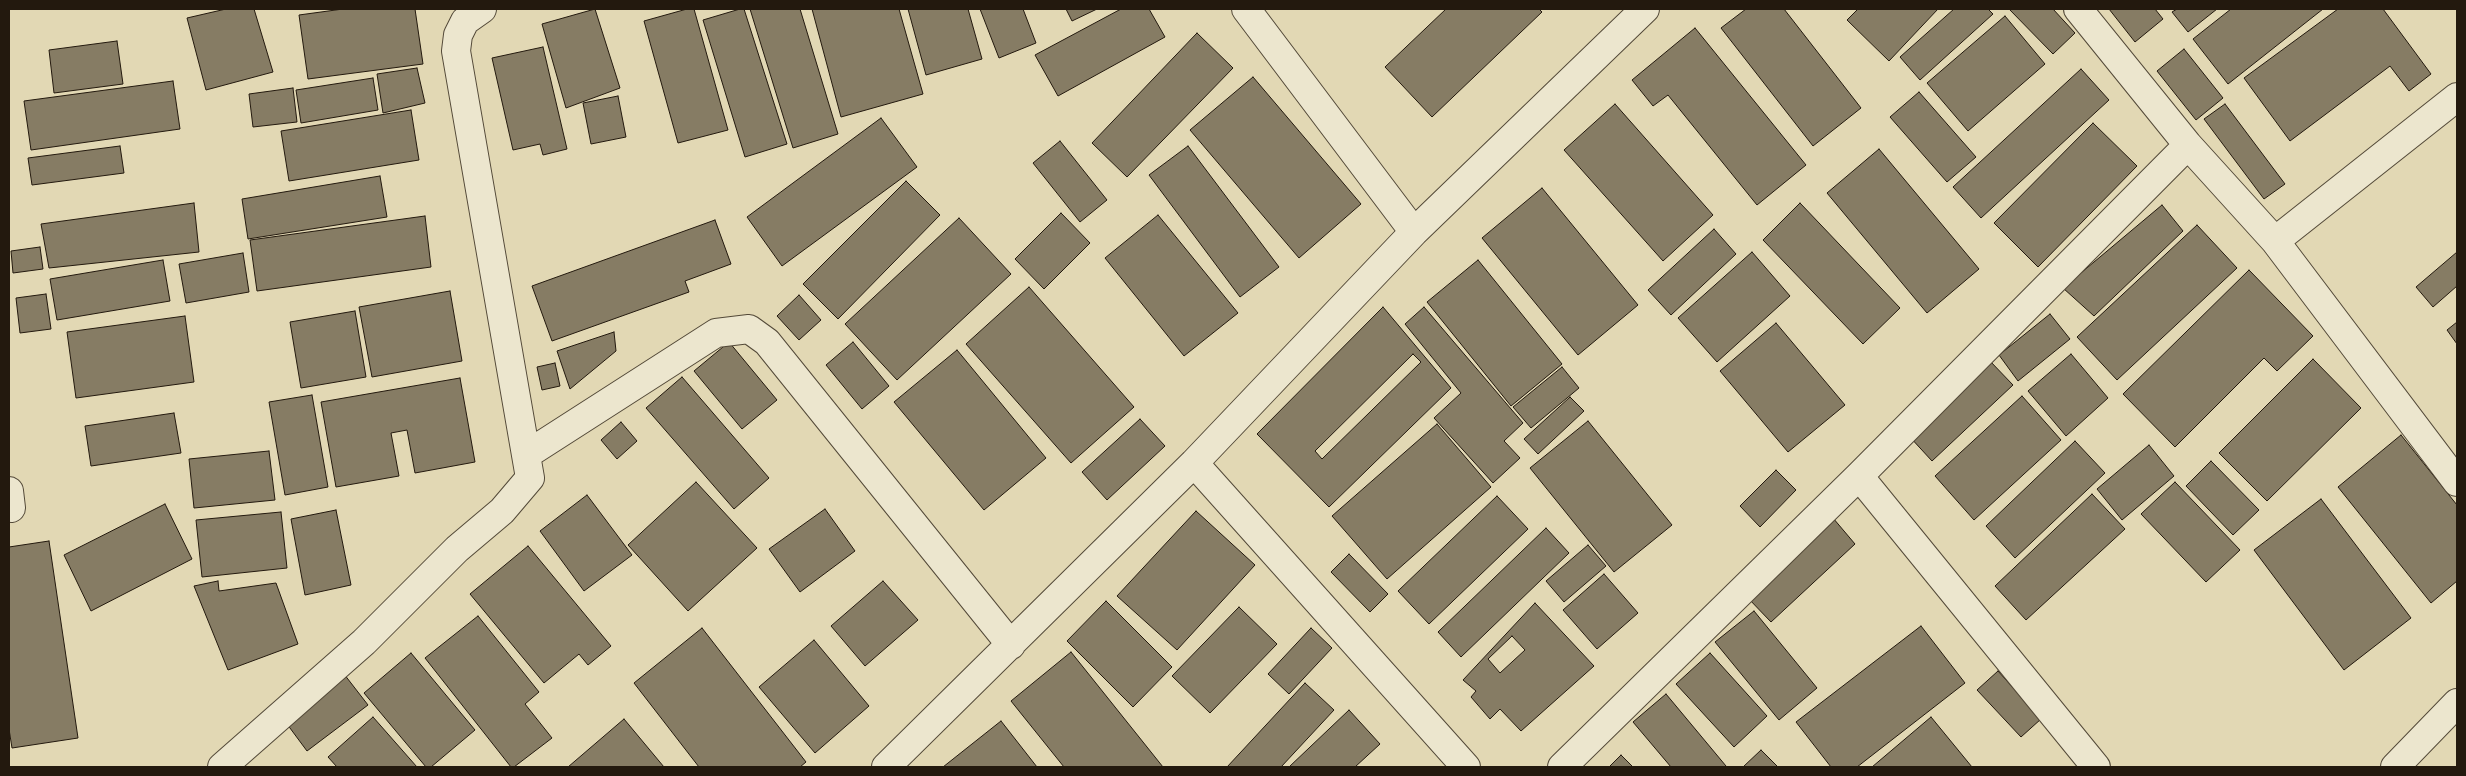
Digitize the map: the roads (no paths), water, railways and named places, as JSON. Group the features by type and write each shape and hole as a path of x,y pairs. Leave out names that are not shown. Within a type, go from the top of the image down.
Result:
{"street":[{"path":"222,767 357,648 457,549 502,511 530,478 456,51 458,35 465,21 482,9"},
{"path":"1246,9 1414,232"},
{"path":"886,767 1194,463 1414,232 1645,9"},
{"path":"2078,9 2188,145 2275,240 2457,482"},
{"path":"2275,240 2457,97"},
{"path":"1562,767 1859,476 2188,145"},
{"path":"526,455 716,333 749,329 768,342 1010,645"},
{"path":"1194,463 1466,767"},
{"path":"1859,476 2096,767"},
{"path":"2396,767 2457,703"}]}
